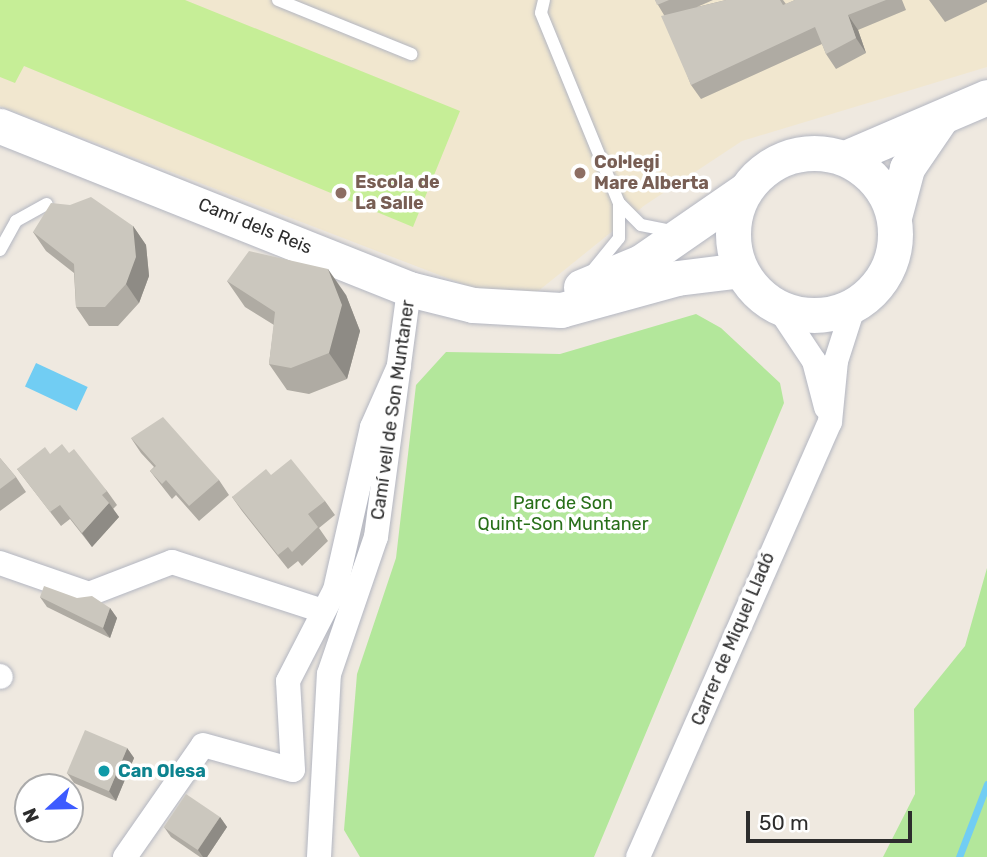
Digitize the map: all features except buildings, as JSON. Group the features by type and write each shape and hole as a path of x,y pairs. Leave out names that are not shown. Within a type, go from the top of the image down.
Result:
{"street":[{"path":"830,422 814,361 778,307 741,270 734,216 745,190 789,155 845,158 945,112 987,97"},
{"path":"778,307 830,314 854,305 888,268 894,217 907,168 945,112"},
{"name":"Camí dels Reis","path":"0,126 409,289 514,309 561,310 677,278 741,270"},
{"path":"845,158 869,173 894,217"},
{"name":"Camí dels Reis","path":"514,309 565,294 693,230 745,190"},
{"name":"Camí vell de Son Muntaner","path":"319,857 329,674 376,537 409,289"},
{"name":"Carrer de Miquel Lladó","path":"638,857 830,422 836,361 854,305"},
{"path":"133,855 203,745 293,770 288,681 335,590 372,427 399,366"},
{"path":"0,563 89,594 173,562 323,611"}],"lane":[{"path":"278,0 411,54"},
{"path":"544,0 541,13 619,203 619,238 565,294"},
{"path":"619,203 641,225 693,230"},
{"path":"0,250 16,221 47,204"}],"shaded area":[{"path":"0,0 987,0 987,67 742,141 645,205 537,292 486,293 0,106"}],"green space":[{"path":"0,0 185,0 460,111 413,227 24,66 15,83 0,77"},
{"name":"Parc de Son Quint-Son Muntaner","path":"696,314 721,328 780,383 784,403 594,857 360,857 344,830 357,674 396,558 416,385 446,352 560,354"},
{"path":"987,568 987,857 883,857 915,794 914,709 965,646"}],"water":[{"path":"36,363 88,387 77,411 25,387"}],"waterway":[{"path":"959,857 987,784"}],"place":[{"name":"Col·legi Mare Alberta","path":"580,173"},
{"name":"Escola de La Salle","path":"341,193"},
{"name":"Can Olesa","path":"104,771"}]}
